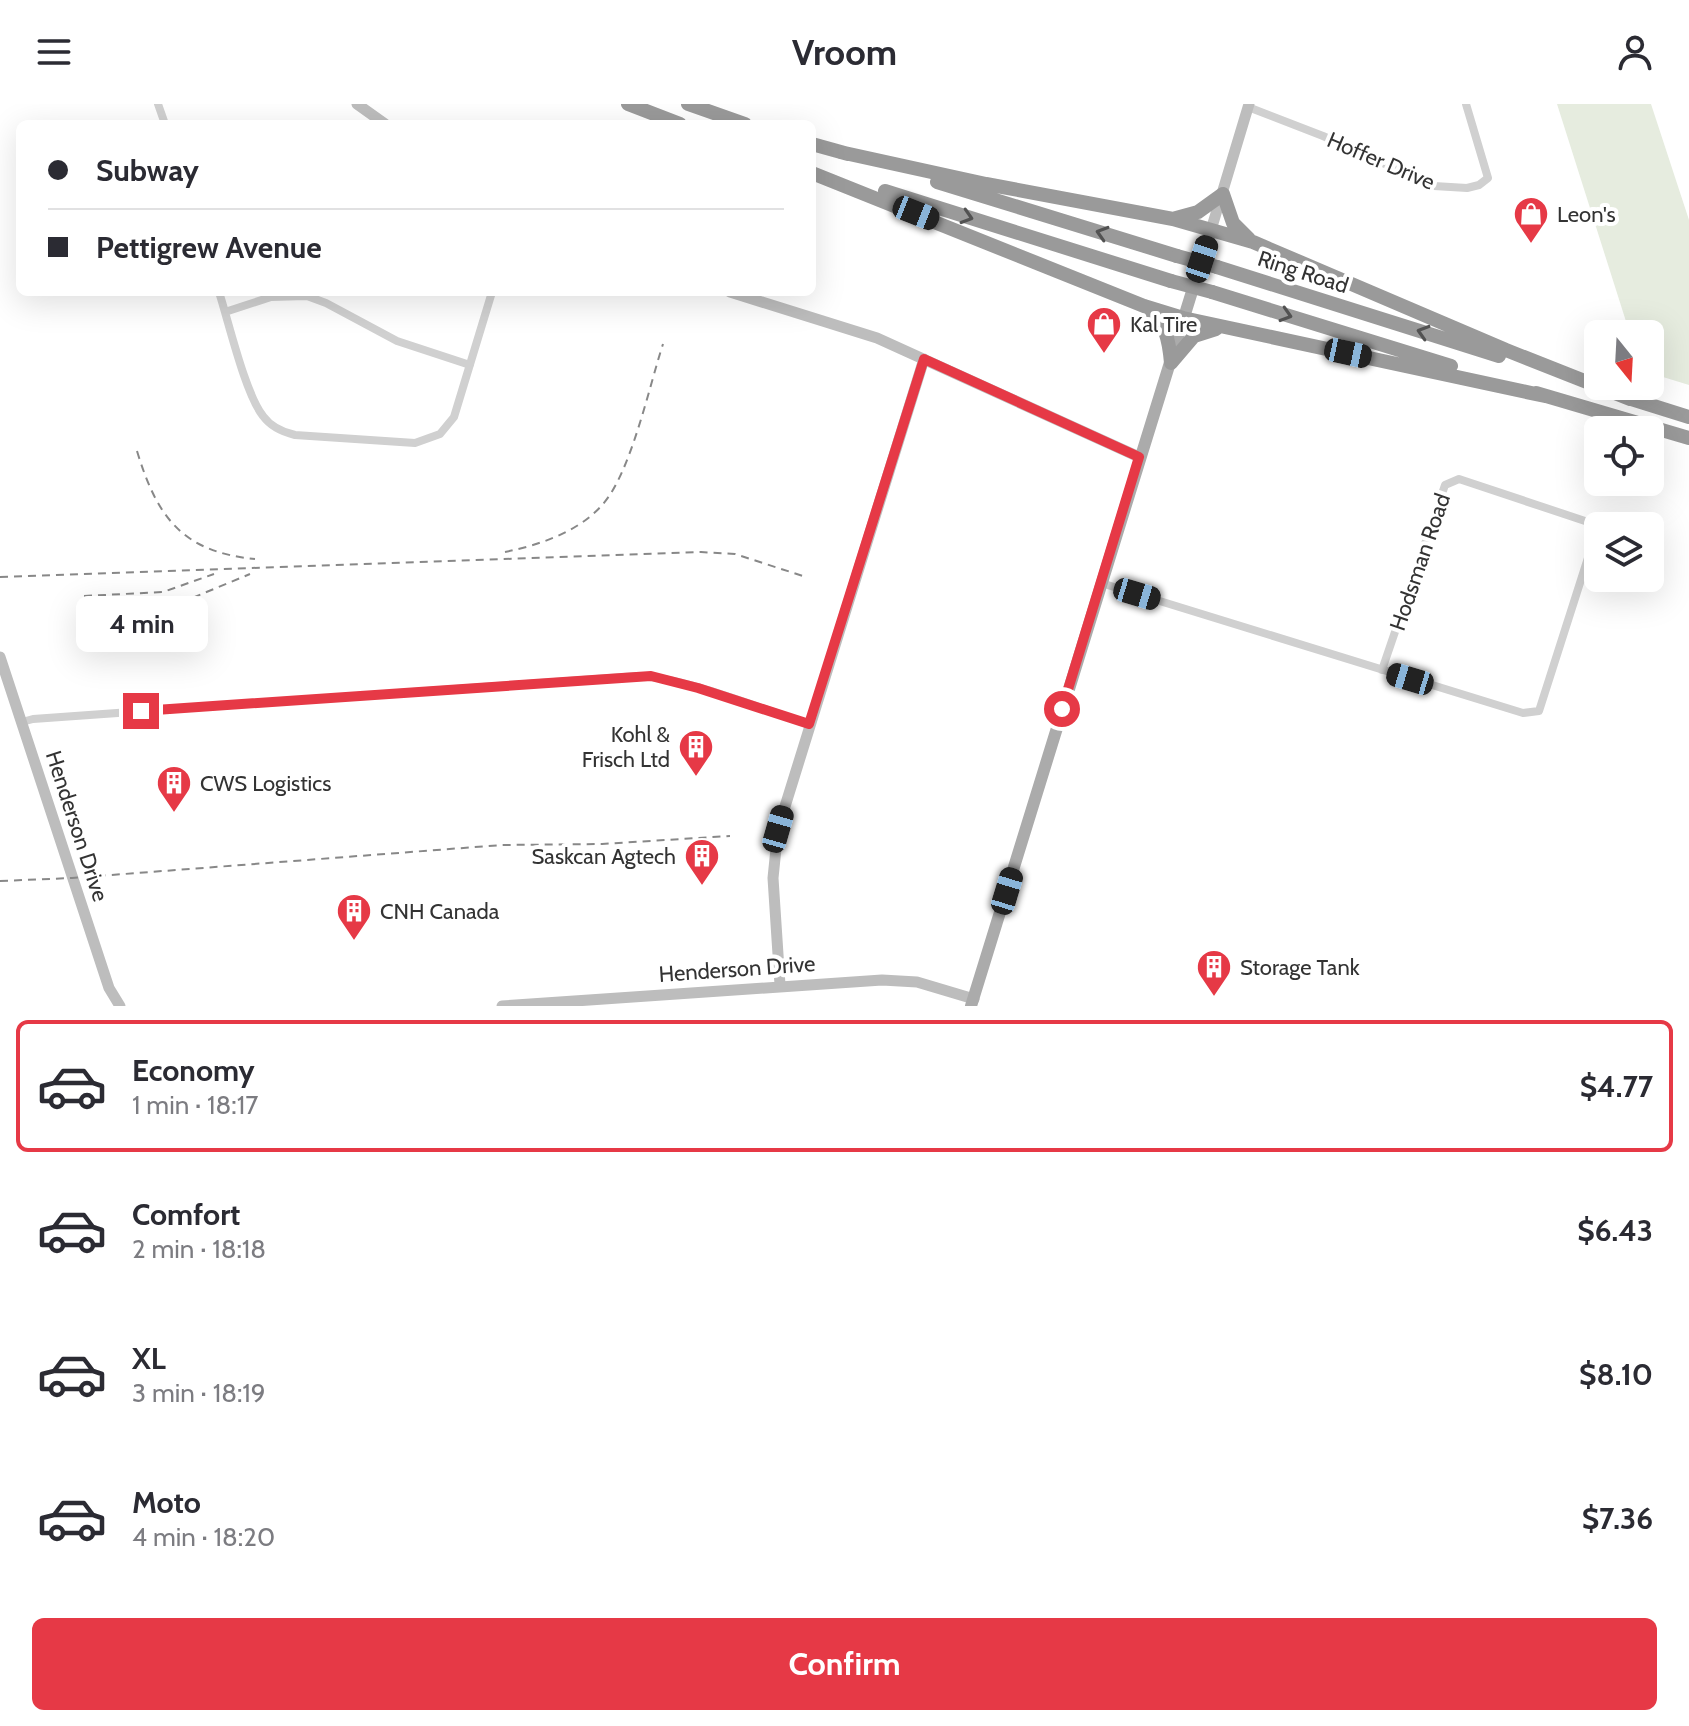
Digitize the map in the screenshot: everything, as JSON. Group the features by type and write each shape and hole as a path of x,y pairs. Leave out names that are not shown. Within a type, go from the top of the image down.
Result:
{"highway":[{"path":"628,104 670,120"},
{"path":"688,104 734,120"},
{"name":"Ring Road","path":"816,145 1217,267 1584,384"},
{"path":"840,152 986,184 1173,219 1253,242 1584,381"},
{"name":"Ring Road","path":"816,172 1689,438"},
{"path":"816,173 1144,306 1183,318 1545,396"},
{"path":"1173,219 1198,212 1223,194 1233,223 1253,242"},
{"path":"1144,306 1162,323 1169,342 1171,363"},
{"path":"1171,363 1194,336 1222,327"},
{"name":"Ring Road","path":"1633,400 1689,417"}],"main road":[{"path":"972,1002 1211,230"}],"street":[{"path":"357,104 379,120"},
{"path":"1211,230 1248,105 1233,104"},
{"name":"Hoffer Drive","path":"1248,105 1434,186 1455,189 1479,185 1488,178 1466,104"},
{"path":"220,296 256,405 268,422 287,433 415,443 429,440 445,430 454,417 491,296"},
{"path":"225,312 271,297 307,296 397,341 470,365"},
{"path":"743,296 877,338 1139,457"},
{"path":"780,985 773,878 778,829 924,359"},
{"name":"Hodsman Road","path":"1101,583 1382,670 1523,713 1539,711 1595,536 1591,523 1459,479 1445,485 1382,670"},
{"name":"Henderson Drive","path":"0,657 109,988 120,1006"},
{"path":"22,722 48,717 651,676 809,724"},
{"name":"Henderson Drive","path":"502,1006 882,980 917,982 972,1002"}],"shaded area":[{"path":"1557,104 1651,104 1689,220 1689,385 1664,377 1664,320 1626,320"}],"railway":[{"path":"505,552 558,536 582,522 603,504 631,451 663,344"},
{"path":"137,451 154,495 176,527 209,548 255,559"},
{"path":"0,577 701,552 735,554 803,576"},
{"path":"84,596 163,592 214,574"},
{"path":"180,603 250,574"},
{"path":"0,881 502,845 602,844 730,836"}],"place":[{"name":"Leon's","path":"1531,245"},
{"name":"Kal Tire","path":"1104,355"},
{"name":"Kohl & Frisch Ltd","path":"696,778"},
{"name":"CWS Logistics","path":"174,814"},
{"name":"Saskcan Agtech","path":"702,887"},
{"name":"CNH Canada","path":"354,942"},
{"name":"Storage Tank","path":"1214,998"}],"route":[{"path":"141,711 651,676 809,724 924,359 1139,457 1062,709"}]}
